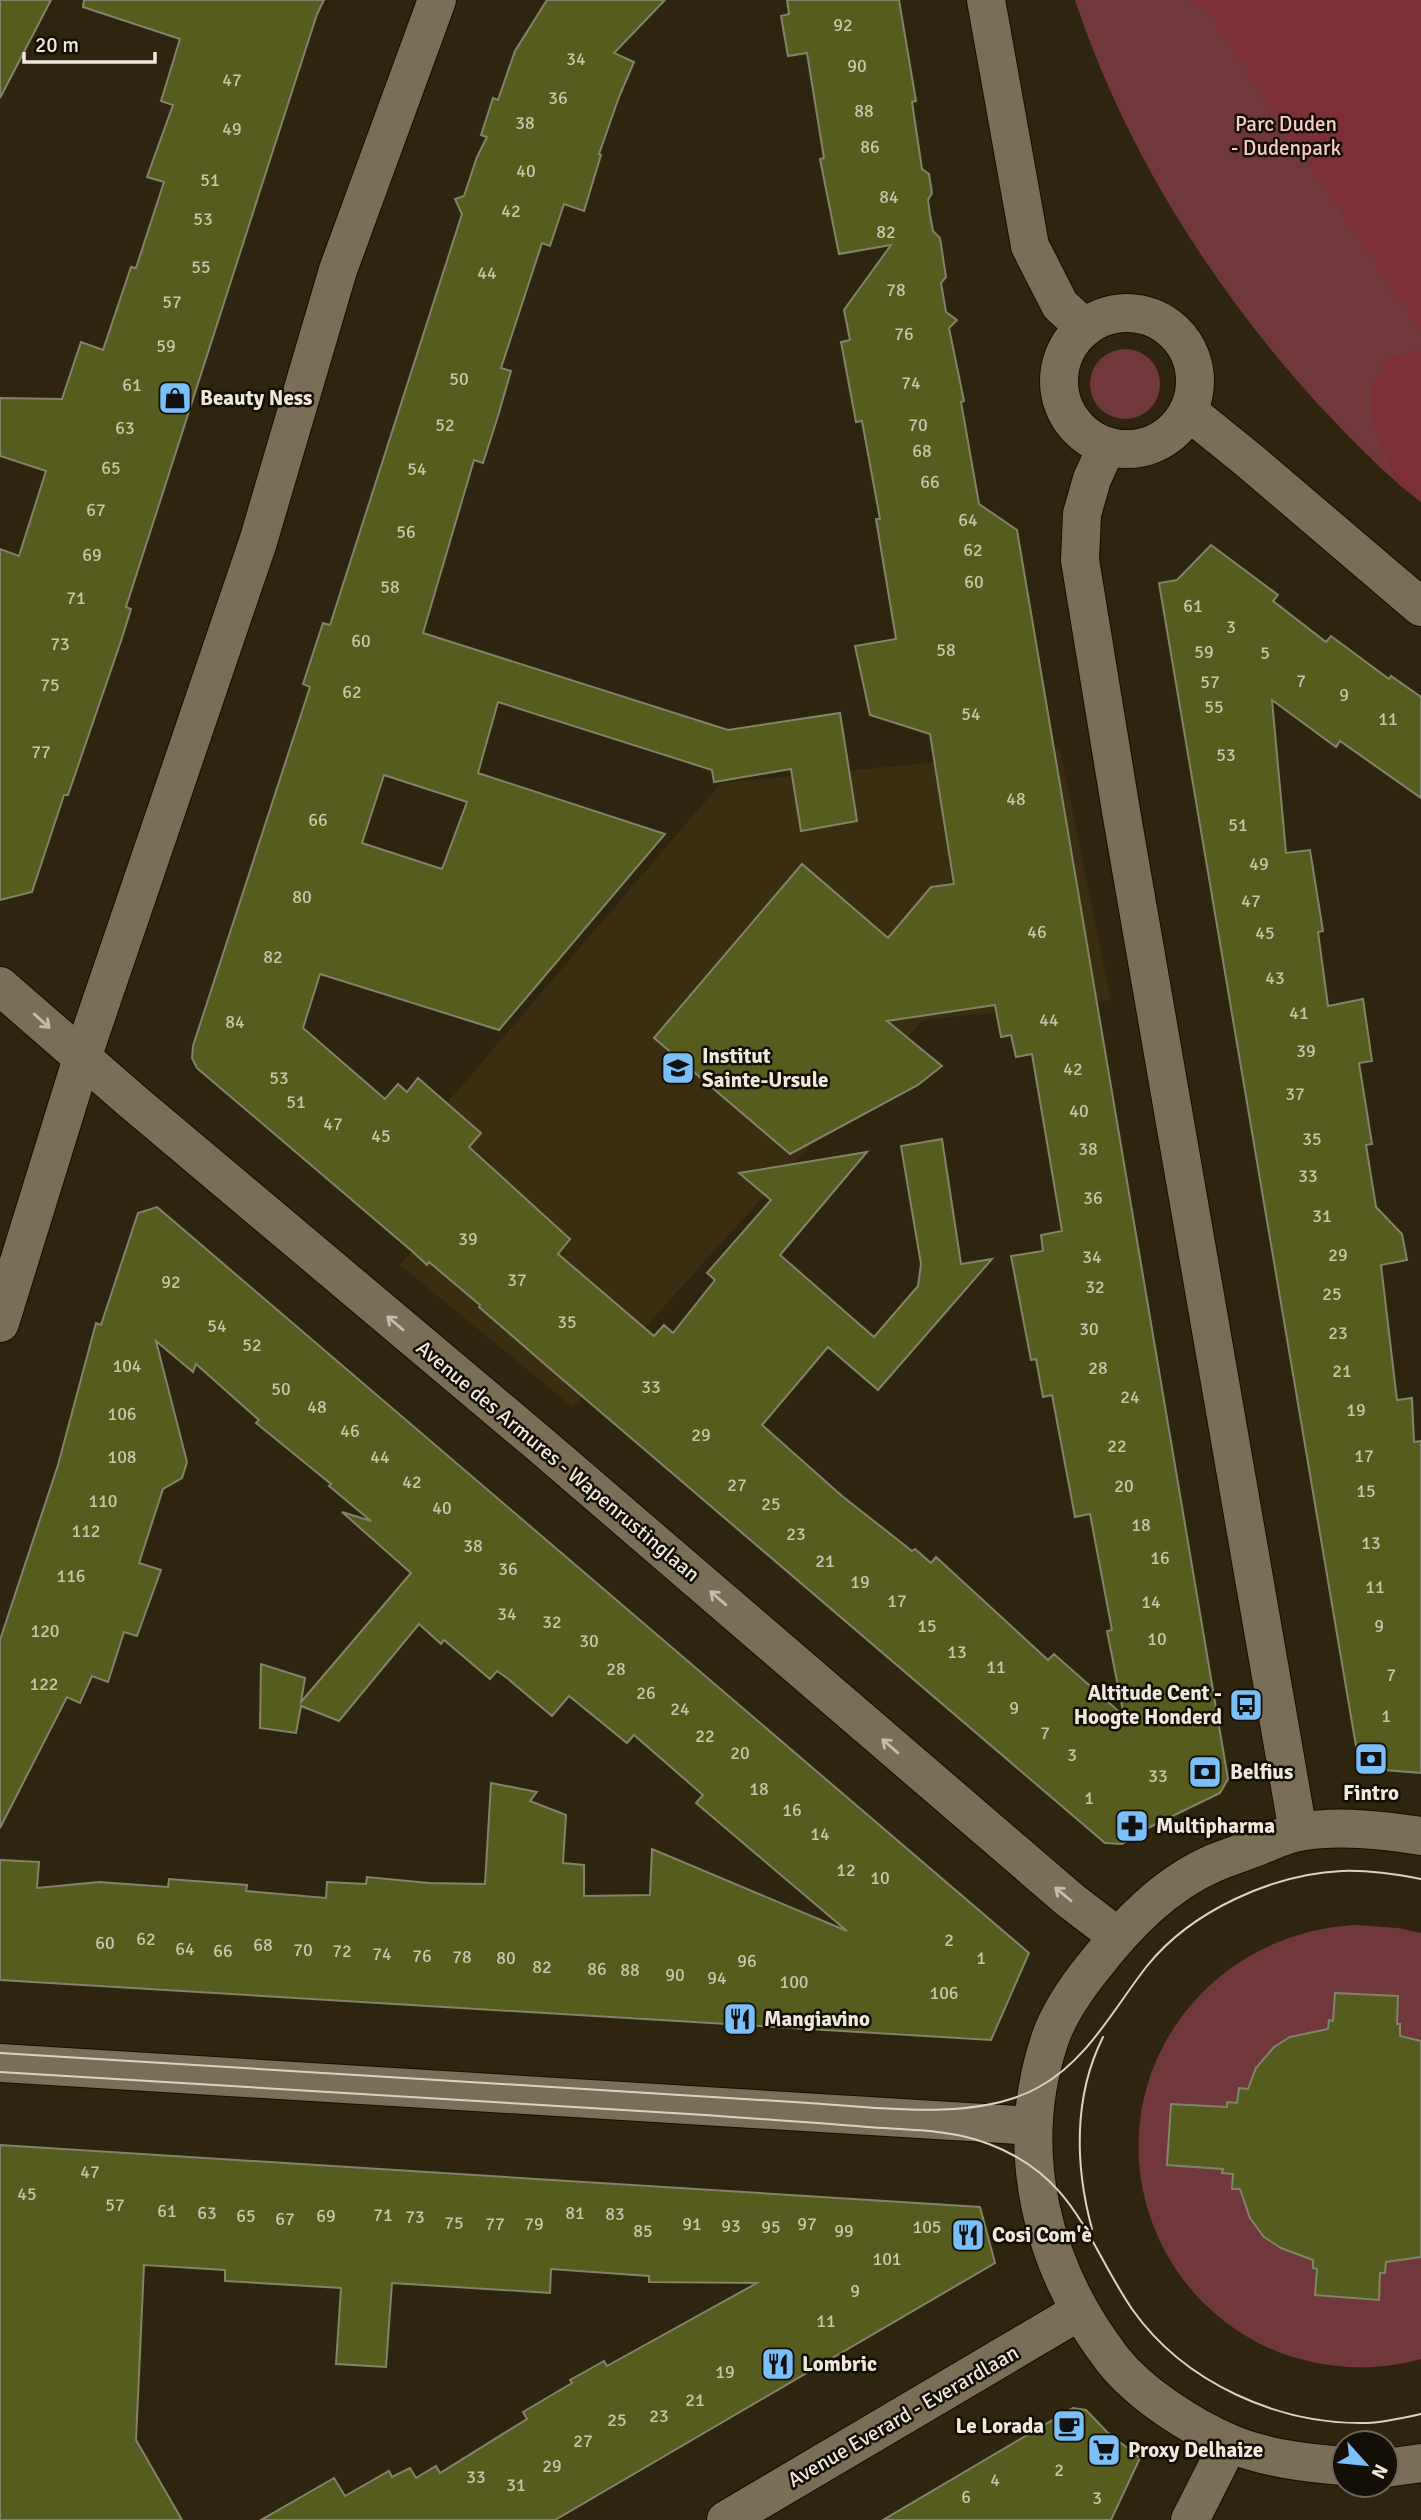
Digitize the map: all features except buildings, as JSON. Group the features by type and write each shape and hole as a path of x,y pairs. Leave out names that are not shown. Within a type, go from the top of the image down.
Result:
{"street":[{"path":"0,1323 82,1059 258,542 338,270 437,0"},
{"path":"986,0 1030,246 1060,305 1084,327"},
{"path":"1111,313 1143,314 1171,327 1189,351 1195,381 1188,411 1177,427 1163,439 1145,446 1126,449 1107,446 1088,437 1072,422 1063,404 1059,383 1061,362 1070,343 1084,327 1111,313"},
{"path":"1188,411 1421,607"},
{"path":"1107,446 1092,479 1082,514 1080,560 1298,1832"},
{"name":"Avenue des Armures - Wapenrustinglaan","path":"0,986 82,1059 542,1446 1070,1900 1117,1936"},
{"path":"1330,2464 1258,2453 1229,2443 1182,2418 1147,2392 1114,2361 1080,2311 1052,2247 1037,2199 1033,2126 1050,2038 1078,1986 1117,1936 1156,1898 1211,1864 1298,1832 1376,1829 1421,1836"},
{"path":"0,2063 1033,2126"},
{"name":"Avenue Everard - Everardlaan","path":"726,2520 1080,2311"},
{"path":"1190,2520 1229,2443"},
{"path":"1400,2466 1421,2463"}],"shaded area":[{"path":"1191,0 1421,0 1421,332 1210,15"},
{"path":"1421,350 1421,502 1398,484 1373,425 1371,385 1391,357"},
{"name":"Institut Sainte-Ursule","path":"1060,750 1111,1000 923,1020 573,1407 400,1265 492,1164 435,1117 721,783"}],"green space":[{"name":"Parc Duden - Dudenpark","path":"1075,0 1421,0 1421,502 1380,467 1317,403 1278,358 1207,264 1175,214 1119,110 1095,56"},
{"path":"1125,349 1150,359 1160,384 1150,409 1125,419 1100,409 1090,384 1100,359"},
{"path":"1355,1925 1398,1928 1421,1933 1421,2359 1383,2366 1345,2367 1308,2361 1271,2349 1243,2334 1206,2305 1175,2268 1148,2211 1139,2153 1144,2097 1164,2044 1197,1999 1240,1962 1293,1936"}],"tram line":[{"path":"0,2053 886,2109 984,2106 1039,2087 1072,2063 1165,1946 1186,1928 1235,1899 1289,1879 1342,1871 1421,1879"},
{"path":"1092,2229 1082,2181 1080,2132 1086,2083 1103,2037"},
{"path":"0,2072 689,2114 960,2135 989,2144 1018,2158 1042,2174 1076,2213 1132,2309 1153,2335 1178,2358 1206,2378 1236,2395 1268,2407 1334,2422 1367,2423 1421,2414"}],"place":[{"name":"Beauty Ness","path":"175,398"},
{"name":"Institut Sainte-Ursule","path":"678,1068"},
{"name":"Altitude Cent - Hoogte Honderd","path":"1246,1705"},
{"name":"Fintro","path":"1371,1759"},
{"name":"Belfius","path":"1205,1772"},
{"name":"Multipharma","path":"1132,1826"},
{"name":"Mangiavino","path":"740,2019"},
{"name":"Cosi Com'è","path":"968,2235"},
{"name":"Lombric","path":"778,2364"},
{"name":"Le Lorada","path":"1069,2426"},
{"name":"Proxy Delhaize","path":"1104,2450"}]}
